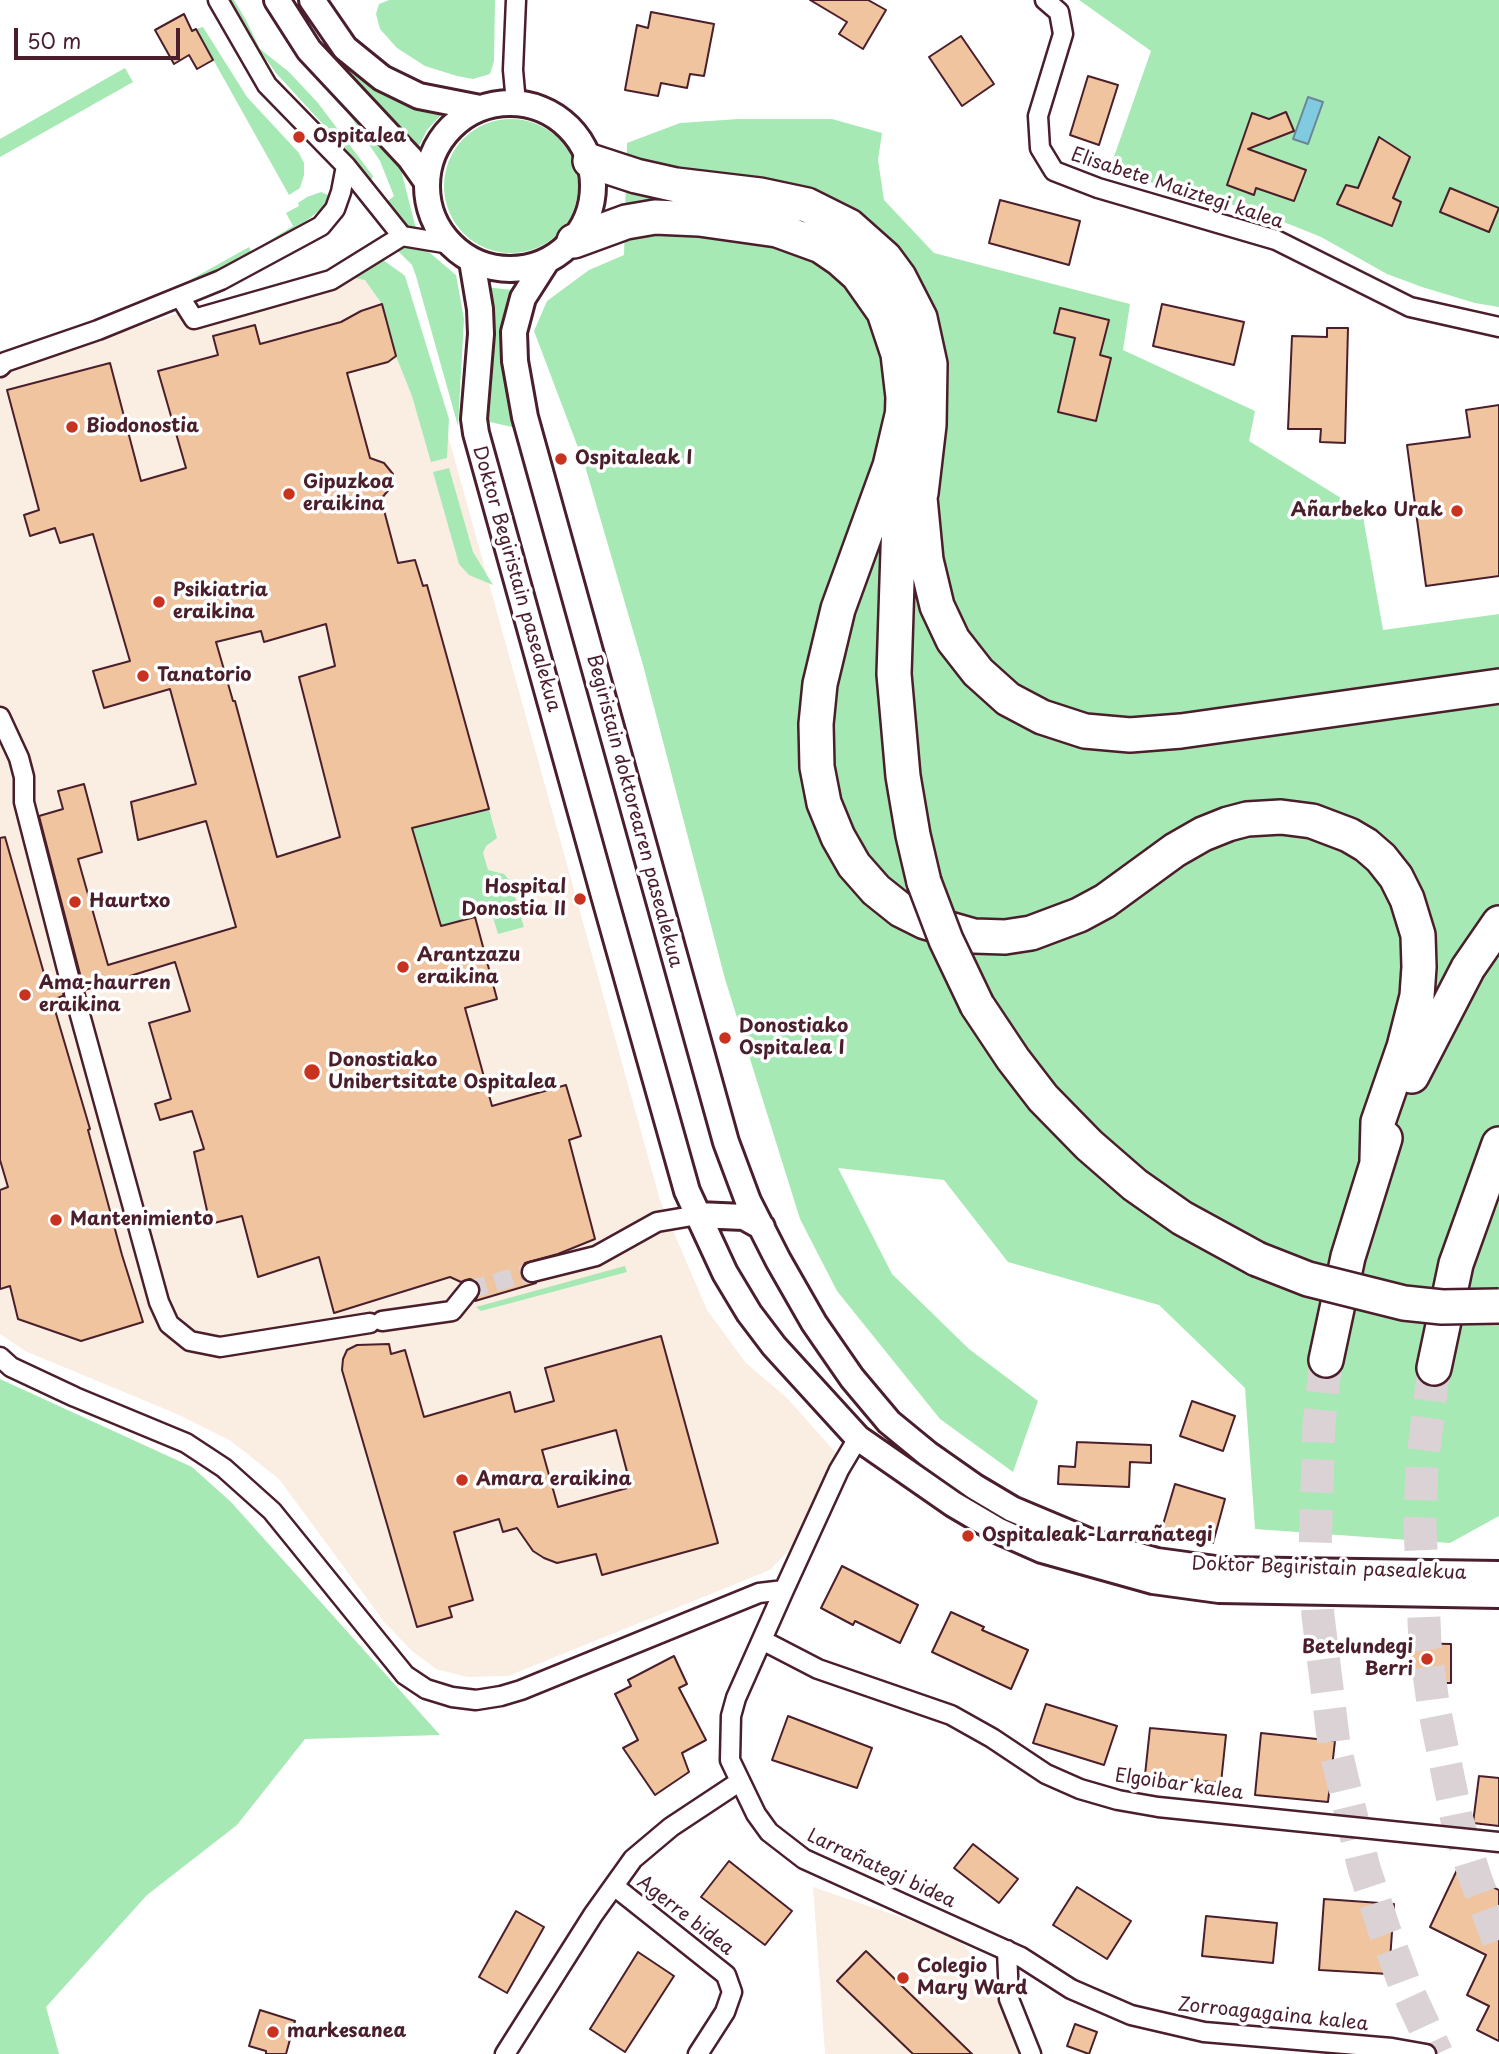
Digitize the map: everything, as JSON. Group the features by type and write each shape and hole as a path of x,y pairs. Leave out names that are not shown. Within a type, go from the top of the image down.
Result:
{"highway":[{"path":"590,161 676,185 772,196 807,205 849,226 885,258 905,287 920,318 930,364 929,425 908,585 900,674 899,741"},
{"path":"573,241 634,220 673,217 777,230 821,246 840,258 873,293 884,312 902,375 894,674 899,741 909,815 924,882 946,940 977,1004 1013,1059 1043,1098 1089,1145 1135,1185 1182,1218 1257,1259 1308,1279 1404,1303 1442,1307 1499,1306"},
{"path":"903,411 890,466 838,610 820,684 816,724 817,766 824,803 838,837 854,865 876,890 901,910 925,922 974,936 1005,937 1031,933 1079,915 1105,901 1175,850 1228,824 1247,819 1281,817 1312,821 1349,835 1381,858 1396,877 1407,899 1418,935 1417,996 1404,1047 1378,1122 1377,1160"},
{"path":"920,498 926,560 937,606 953,640 978,672 1009,699 1042,717 1085,730 1130,735 1181,731 1499,687"},
{"path":"1326,1360 1348,1257 1377,1160 1399,1102 1468,968 1499,923"},
{"path":"1434,1368 1456,1264 1499,1144"}],"main road":[{"path":"277,0 309,50 410,158 427,182"},
{"path":"312,0 345,48 382,78 419,96 480,108"},
{"path":"516,103 540,108 562,120 579,138 590,161 594,181 593,202 586,222 562,253 547,262 522,270 496,269 472,261 450,244 432,216 427,182 431,159 442,138 459,120 480,108 516,103"},
{"name":"Doktor Begiristain pasealekua","path":"472,261 481,309 474,419 476,433 684,1181 698,1214"},
{"name":"Begiristain doktorearen pasealekua","path":"547,262 523,298 514,332 515,361 525,417 736,1173 799,1298 852,1378 889,1422 975,1487"},
{"path":"762,1227 744,1217 698,1214 725,1273 749,1313 774,1346 858,1438 953,1504 999,1531 1042,1550 1153,1581 1219,1590 1499,1595"},
{"path":"774,1346 791,1355 812,1377 821,1380 830,1377 833,1368 829,1345"},
{"name":"Begiristain doktorearen pasealekua","path":"852,1378 858,1438 882,1437 1012,1509 1079,1537"},
{"name":"Doktor Begiristain pasealekua","path":"1079,1537 1157,1561 1223,1570 1499,1574"}],"street":[{"path":"218,0 267,85 346,166 402,236"},
{"path":"516,0 513,70 516,103"},
{"name":"Elisabete Maiztegi kalea","path":"1045,0 1059,12 1063,34 1038,116 1040,148 1054,172 1098,188 1276,240 1410,307 1499,327"},
{"path":"2,360 98,330 221,280 321,226 335,209 346,166"},
{"path":"180,297 194,319 331,281 402,236 450,244"},
{"path":"0,717 19,758 24,802 71,985 159,1302 169,1324 190,1340 220,1347 452,1311 469,1290"},
{"path":"532,1272 596,1255 657,1222 698,1214"},
{"path":"0,1357 11,1367 75,1397 186,1443 224,1468 272,1511 405,1675 426,1689 452,1697 476,1700 521,1690 759,1593 783,1590"},
{"name":"Larrañategi bidea","path":"858,1438 839,1470 736,1698 731,1716 730,1760 756,1814 769,1832 804,1860 1007,1950"},
{"name":"Elgoibar kalea","path":"762,1640 818,1670 951,1715 1046,1774 1118,1800 1158,1807 1499,1842"},
{"name":"Agerre bidea","path":"506,2054 633,1859 671,1827 739,1782"},
{"name":"Agerre bidea","path":"614,1886 726,1975 732,1992 726,2012 698,2054"},
{"path":"1007,1950 1009,1998 1031,2054"},
{"name":"Zorroagagaina kalea","path":"1007,1950 1072,1989 1104,2004 1168,2025 1204,2032 1392,2048 1426,2054"}],"shaded area":[{"name":"Donostiako Unibertsitate Ospitalea","path":"365,250 403,273 660,1200 707,1310 746,1363 787,1398 836,1453 790,1549 770,1570 508,1676 467,1677 436,1669 412,1651 385,1623 279,1479 231,1441 177,1414 25,1351 0,1334 0,362 35,358 86,344 179,313 327,271"},
{"name":"Colegio Mary Ward","path":"813,1887 932,1928 961,1942 978,1962 995,1993 1018,2054 825,2054"}],"green space":[{"path":"231,0 234,0 246,20 260,49 289,72 318,103 373,176 369,187 330,132 276,73 260,51"},
{"path":"389,0 495,0 494,61 490,74 473,79 457,76 425,66 397,48 380,29 376,14 379,4"},
{"path":"1079,0 1499,0 1499,307 1475,303 1387,274 1321,237 1259,212 1109,171 1151,51"},
{"path":"203,27 247,97 299,153 304,163 304,175 300,188 289,195 196,29"},
{"path":"328,46 367,83 392,99 442,114 427,130 417,150 324,49"},
{"path":"125,68 133,82 0,157 0,139"},
{"path":"345,108 389,153 401,170 416,229 414,231 400,224 383,205 394,196 380,161"},
{"path":"511,119 536,125 558,139 572,161 578,186 572,211 558,233 536,247 511,253 486,247 464,233 450,211 444,186 450,161 464,139 486,125"},
{"path":"739,119 832,119 882,133 878,160 884,200 934,253 1130,304 1123,350 1255,411 1249,441 1362,511 1383,630 1499,614 1499,1516 1450,1543 1255,1529 1245,1388 1159,1305 1008,1262 944,1180 838,1168 892,1274 969,1349 1038,1401 1013,1472 940,1419 837,1291 800,1219 725,979 643,665 585,466 534,331 547,301 589,270 624,255 627,143 680,123"},
{"path":"321,192 328,195 325,206 306,221 259,247 293,226 286,213 299,206 298,203"},
{"path":"249,247 251,252 214,272 190,280"},
{"path":"406,247 430,253 456,275 464,319 458,426 416,276 412,265 396,249"},
{"path":"379,257 405,276 449,419 447,458 431,462 382,304 365,280 350,277"},
{"path":"485,287 513,290 505,311 500,340 521,429 481,420"},
{"path":"449,468 473,552 493,585 469,575 459,564 433,472"},
{"path":"489,809 497,838 486,846 483,853 488,870 504,874 510,881 524,927 498,934 492,914 441,926 412,828"},
{"path":"625,1266 627,1272 481,1311 476,1307"},
{"path":"0,1379 192,1467 231,1502 440,1735 305,1739 237,1825 147,1895 46,2007 59,2054 0,2054"}],"water":[{"path":"1308,97 1323,102 1308,144 1293,139"}],"building":[{"path":"810,0 868,0 886,10 863,49 839,34 847,22"},
{"path":"651,12 714,24 704,76 690,74 687,88 661,83 658,96 625,90 637,25 648,28"},
{"path":"184,14 192,31 196,29 213,60 197,69 189,55 174,64 155,30"},
{"path":"961,36 994,84 962,106 929,57"},
{"path":"1088,76 1118,85 1099,145 1070,135"},
{"path":"1286,112 1294,131 1248,149 1306,170 1294,201 1256,188 1254,195 1227,185 1252,113 1269,119"},
{"path":"1379,137 1410,157 1393,198 1401,202 1392,226 1337,204 1346,185 1358,188"},
{"path":"1450,188 1499,208 1489,232 1440,212"},
{"path":"1000,200 1080,221 1069,265 989,243"},
{"path":"382,304 396,356 388,362 347,373 370,458 384,463 393,474 391,487 381,499 398,563 415,560 423,586 427,585 489,809 412,828 441,926 475,917 497,999 465,1008 492,1106 566,1085 581,1136 569,1140 595,1239 558,1254 525,1263 521,1270 523,1279 536,1283 475,1301 480,1291 477,1282 470,1279 461,1282 450,1277 334,1313 319,1257 258,1277 242,1216 210,1224 194,1152 204,1149 192,1111 160,1120 155,1104 171,1099 149,1023 190,1011 175,962 85,990 78,983 80,974 39,816 63,809 58,791 84,784 102,852 78,859 108,965 236,927 206,821 138,840 131,802 196,784 170,689 104,708 93,671 130,661 93,534 60,543 55,528 30,536 24,515 39,510 7,390 110,363 141,481 186,468 158,371 218,355 213,336 255,325 260,344 341,322","holes":["326,624 335,666 299,677 340,837 277,857 235,701 216,642 261,631 264,642"]},
{"path":"1162,304 1244,322 1234,365 1153,346"},
{"path":"1060,308 1109,320 1100,355 1111,358 1096,421 1058,412 1075,338 1054,333"},
{"path":"1327,328 1348,328 1345,443 1320,442 1321,429 1288,429 1292,336 1327,337"},
{"name":"Añarbeko Urak","path":"1499,405 1499,576 1426,586 1407,445 1470,437 1466,410"},
{"path":"5,837 47,984 58,981 65,987 63,996 52,1000 143,1322 81,1341 18,1319 10,1286 0,1289 0,1190 8,1187 0,1160 0,838"},
{"path":"661,1336 718,1543 602,1575 596,1554 557,1563 533,1551 517,1528 503,1532 499,1519 454,1532 473,1600 449,1607 452,1617 417,1627 342,1370 347,1350 357,1345 389,1344 391,1354 405,1350 424,1417 510,1392 515,1412 554,1401 545,1368","holes":["616,1430 631,1487 558,1507 542,1450"]},
{"path":"1192,1401 1235,1416 1223,1451 1180,1436"},
{"path":"1077,1442 1151,1445 1151,1463 1130,1462 1129,1487 1058,1484 1059,1466 1075,1467"},
{"path":"1175,1484 1225,1499 1213,1543 1162,1528"},
{"path":"842,1566 918,1605 900,1643 855,1621 853,1625 821,1608"},
{"path":"951,1612 984,1627 982,1630 1028,1650 1011,1689 932,1652"},
{"name":"Betelundegi Berri","path":"1404,1643 1451,1644 1451,1683 1417,1683 1417,1675 1403,1675"},
{"path":"674,1656 687,1684 679,1688 706,1740 682,1753 689,1772 655,1795 623,1748 638,1740 615,1694 631,1686 628,1680"},
{"path":"1046,1704 1117,1726 1104,1765 1033,1743"},
{"path":"788,1716 872,1748 857,1788 772,1760"},
{"path":"1150,1728 1226,1735 1221,1783 1145,1775"},
{"path":"1261,1733 1335,1741 1328,1802 1255,1795"},
{"path":"1479,1776 1499,1778 1499,1826 1473,1823"},
{"path":"973,1844 1018,1879 999,1903 954,1868"},
{"path":"729,1861 792,1911 765,1945 701,1897"},
{"path":"1457,1870 1499,1890 1499,2041 1477,2030 1489,2006 1467,1995 1486,1955 1430,1927"},
{"path":"1077,1887 1131,1921 1107,1959 1053,1925"},
{"path":"1324,1899 1394,1904 1389,1974 1319,1970"},
{"path":"516,1911 544,1927 507,1993 479,1977"},
{"path":"1206,1916 1277,1923 1273,1963 1202,1956"},
{"path":"866,1951 972,2054 913,2054 837,1981"},
{"path":"638,1952 674,1976 625,2052 590,2029"},
{"name":"markesanea","path":"260,2010 295,2021 286,2054 266,2054 266,2051 249,2046"},
{"path":"1075,2024 1097,2032 1089,2054 1067,2046"}],"tunnel":[{"path":"469,1290 532,1272"},
{"path":"1326,1360 1319,1424 1315,1552 1318,1616 1334,1744 1364,1868 1384,1929 1405,1985 1437,2054"},
{"path":"1434,1368 1422,1465 1420,1525 1425,1644 1433,1703 1457,1820 1499,1942"}],"place":[{"name":"Ospitalea","path":"299,137"},
{"name":"Biodonostia","path":"72,427"},
{"name":"Ospitaleak I","path":"561,459"},
{"name":"Gipuzkoa eraikina","path":"289,494"},
{"name":"Añarbeko Urak","path":"1457,511"},
{"name":"Psikiatria eraikina","path":"159,602"},
{"name":"Tanatorio","path":"143,676"},
{"name":"Hospital Donostia II","path":"580,899"},
{"name":"Haurtxo","path":"75,902"},
{"name":"Arantzazu eraikina","path":"403,967"},
{"name":"Ama-haurren eraikina","path":"25,995"},
{"name":"Donostiako Ospitalea I","path":"725,1038"},
{"name":"Donostiako Unibertsitate Ospitalea","path":"312,1072"},
{"name":"Mantenimiento","path":"56,1220"},
{"name":"Amara eraikina","path":"462,1480"},
{"name":"Ospitaleak-Larrañategi","path":"968,1536"},
{"name":"Betelundegi Berri","path":"1427,1659"},
{"name":"Colegio Mary Ward","path":"903,1978"},
{"name":"markesanea","path":"273,2032"}]}
